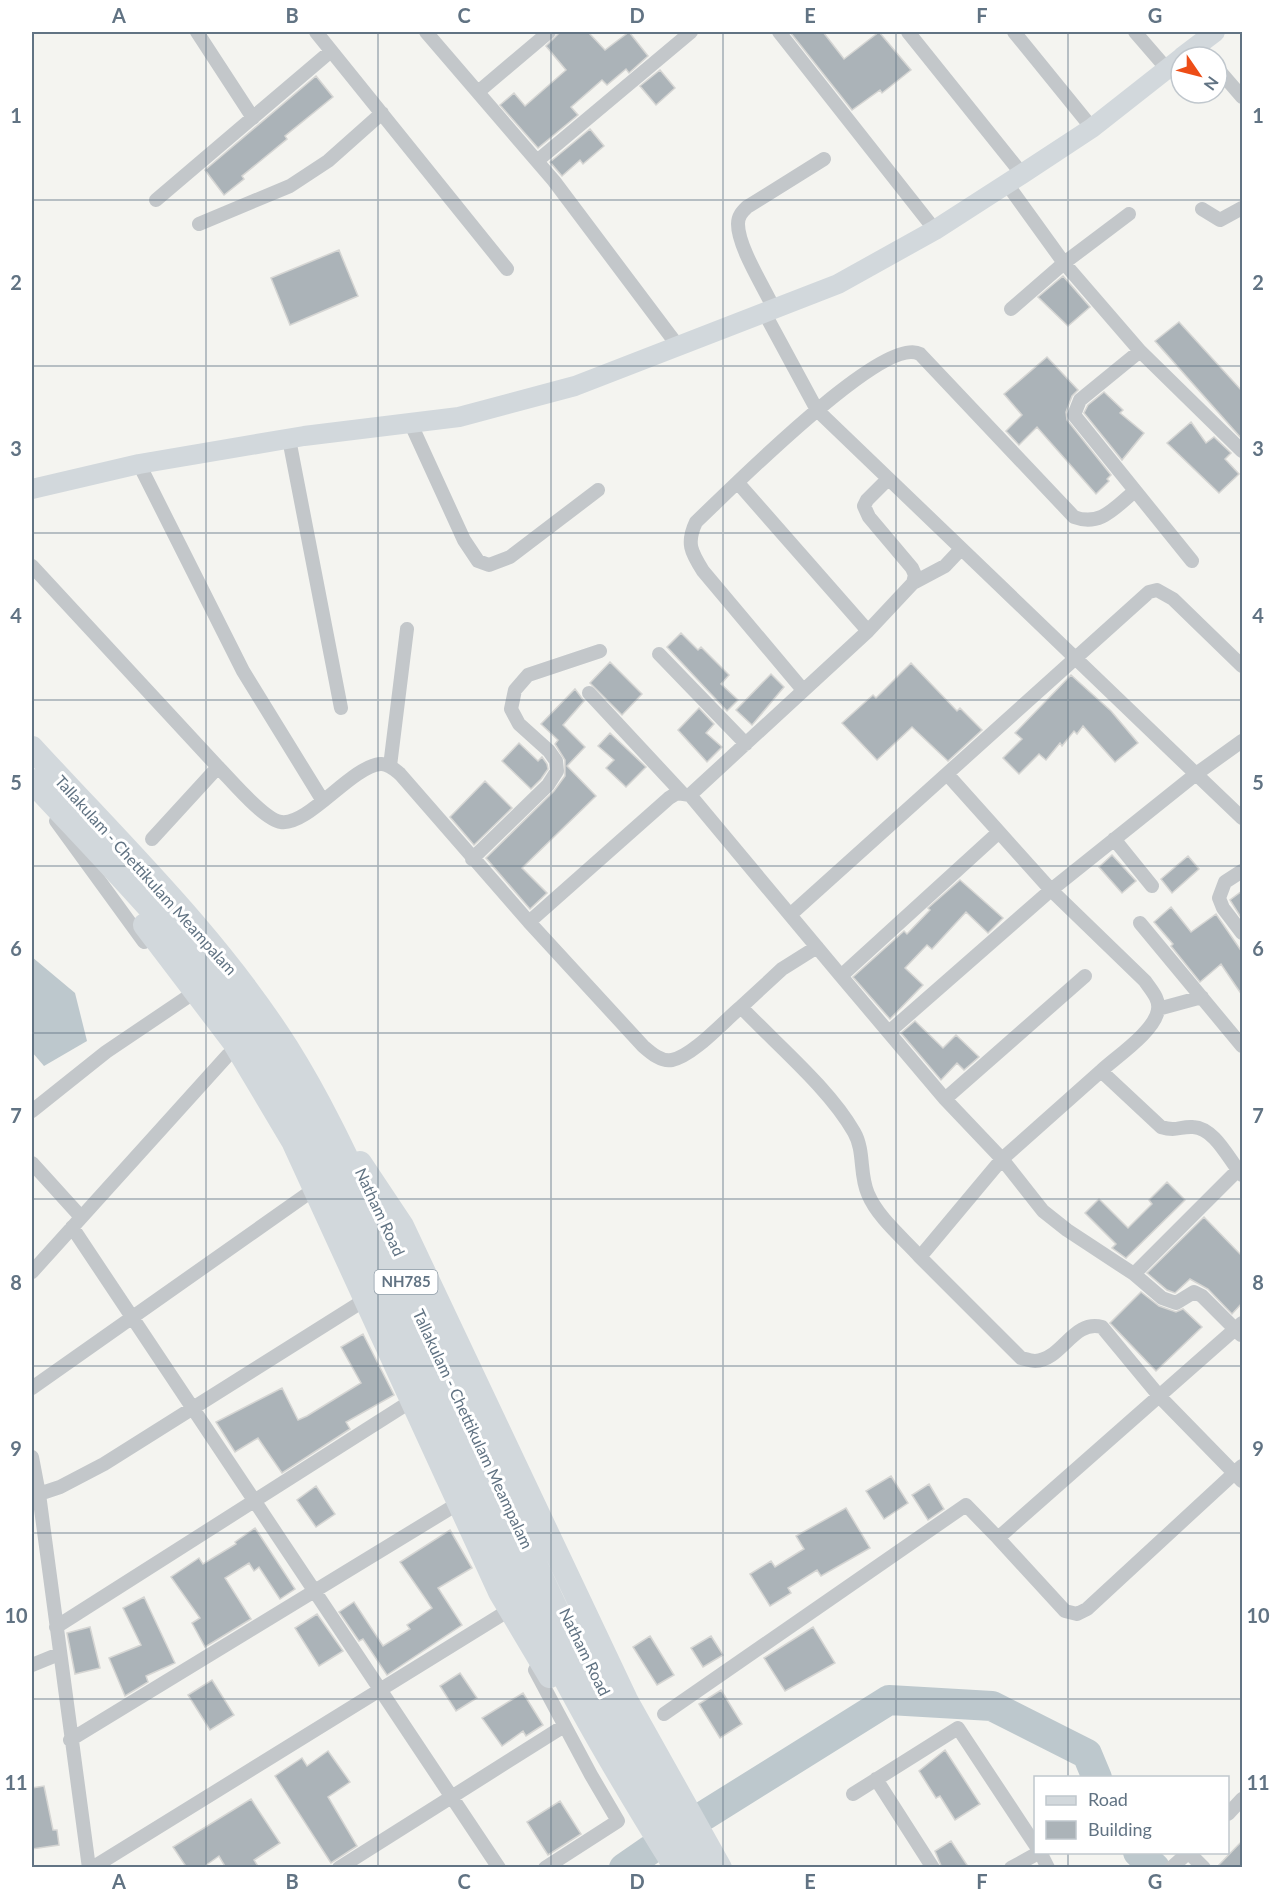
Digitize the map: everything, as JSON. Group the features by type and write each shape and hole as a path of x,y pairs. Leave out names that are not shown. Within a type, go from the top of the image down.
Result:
{"highway":[{"name":"Tallakulam - Chettikulam Meampalam","path":"32,748 212,945 272,1025 300,1070 340,1144 422,1316 595,1690 615,1728 702,1868"},
{"name":"Tallakulam - Chettikulam Meampalam","path":"34,793 194,959 253,1036 298,1107 358,1230 554,1655 588,1721 676,1868"},
{"path":"103,867 234,1042 293,1141 500,1592 525,1637 553,1680 588,1721"},
{"path":"353,1155 392,1207 424,1269 626,1700 720,1868"}],"main road":[{"path":"1200,45 1215,32"},
{"path":"32,489 139,464 289,439 459,417 575,386 838,284 935,230 1092,128 1169,70"},
{"name":"Natham Road","path":"32,739 194,915 253,989 298,1054 353,1155 585,1654 647,1768 710,1868"},
{"name":"Natham Road","path":"34,793 187,962 235,1024 266,1070 303,1134 541,1645 618,1787 668,1868"}],"street":[{"path":"196,32 253,118"},
{"path":"316,32 507,269"},
{"path":"426,32 537,161 678,346"},
{"path":"478,92 549,32"},
{"path":"537,161 691,32"},
{"path":"779,32 935,230"},
{"path":"908,32 1014,179 1064,263 1140,351 1242,452"},
{"path":"1014,32 1092,128"},
{"path":"1135,32 1169,48"},
{"path":"156,200 331,51"},
{"path":"1229,82 1242,97"},
{"path":"199,224 290,186 328,161 382,113"},
{"path":"824,159 747,207 740,214 738,224 769,310 817,410 1242,818"},
{"path":"1202,209 1220,220 1242,208"},
{"path":"1011,309 1064,263 1129,214"},
{"path":"1140,351 1080,399 1074,415 1192,561"},
{"path":"803,690 703,571 689,550 690,534 696,522 738,483 817,410 864,373 893,357 916,352 930,362 1074,517 1088,522 1103,517 1135,491"},
{"path":"410,422 464,540 478,561 489,565 510,557 598,490"},
{"path":"289,439 341,708"},
{"path":"139,464 243,670 323,801"},
{"path":"888,479 864,506 869,517 912,568 915,575 913,583"},
{"path":"738,483 868,631"},
{"path":"529,922 669,798 686,794 746,744 868,631 913,583 945,566 961,549"},
{"path":"32,566 218,767 269,817 280,822 290,821 303,815 366,769 381,763 390,766 529,922 643,1046 657,1057 671,1060 687,1054 782,969 817,947"},
{"path":"790,915 1076,658 1139,598 1157,590 1173,599 1242,666"},
{"path":"390,766 407,629"},
{"path":"472,859 548,785 557,771 556,761 549,751 519,724 511,709 515,690 528,675 600,651"},
{"path":"659,654 746,744"},
{"path":"589,693 686,794 890,1031 945,1099 1002,1159 1043,1211 1067,1230 1134,1274 1162,1298 1176,1303 1194,1292 1202,1296 1240,1329 998,1538"},
{"path":"890,1031 1051,890 1196,774 1242,741"},
{"path":"152,839 218,767"},
{"path":"920,1257 1002,1159 1144,1033 1154,1022 1158,1009 1156,996 1144,981 1051,890 947,774"},
{"path":"34,793 228,1055 267,1118 306,1194 355,1304 506,1612 564,1726 618,1821 545,1868"},
{"path":"841,976 999,832"},
{"path":"1114,839 1152,886"},
{"path":"1242,871 1225,882 1219,898 1223,908 1242,933"},
{"path":"1140,923 1242,1046"},
{"path":"945,1099 1085,975"},
{"path":"32,1111 106,1052 186,998"},
{"path":"1158,1009 1202,998"},
{"path":"664,1714 966,1505 1065,1611 1077,1614 1087,1609 1240,1474 1160,1396 1102,1326 1093,1324 1081,1329 1049,1355 1036,1361 1021,1358 920,1257 874,1206 867,1192 861,1149 847,1122 797,1062 741,1007"},
{"path":"32,1272 228,1055"},
{"path":"1101,1071 1161,1127 1172,1130 1190,1126 1201,1128 1210,1134 1240,1172 1134,1274"},
{"path":"32,1163 77,1222 133,1318 500,1868"},
{"path":"32,1388 306,1194"},
{"path":"39,1494 86,1474 355,1304 410,1277"},
{"path":"56,1627 405,1405"},
{"path":"32,1457 39,1494 38,1541 56,1627 70,1740 91,1868 506,1612"},
{"path":"70,1740 454,1506"},
{"path":"32,1665 59,1654"},
{"path":"339,1868 564,1726"},
{"path":"853,1794 958,1728 1034,1844"},
{"path":"876,1779 933,1868"},
{"path":"1229,1812 1242,1798"},
{"path":"1011,1868 1038,1854"},
{"path":"1041,1854 1048,1868"},
{"path":"1182,1858 1204,1868"}],"shaded area":[{"path":"32,957 75,993 87,1041 44,1066 32,1052"}],"building":[{"path":"560,32 588,32 605,50 629,32 648,56 629,73 626,69 607,85 602,80 571,107 578,115 538,148 500,105 514,93 525,106 566,70 546,46"},
{"path":"790,32 823,32 844,59 879,32 911,70 882,93 880,90 852,110"},
{"path":"660,70 675,88 656,105 640,86"},
{"path":"316,76 333,97 285,136 287,139 242,176 244,179 224,195 205,170"},
{"path":"590,129 604,146 583,164 580,160 562,176 550,162"},
{"path":"339,250 358,296 290,325 271,278"},
{"path":"1063,276 1090,307 1068,326 1038,297"},
{"path":"1179,322 1242,391 1242,439 1155,341"},
{"path":"1047,357 1078,390 1072,396 1066,412 1067,420 1111,475 1107,479 1109,481 1096,494 1037,427 1019,445 1006,431 1022,415 1004,394"},
{"path":"1104,392 1123,410 1120,413 1144,433 1122,460 1084,413 1088,405"},
{"path":"1191,422 1206,443 1214,437 1231,453 1225,459 1239,474 1219,493 1167,443"},
{"path":"681,633 698,650 701,647 729,675 721,684 738,700 727,711 667,647"},
{"path":"610,662 642,694 622,715 590,683"},
{"path":"911,663 957,711 960,708 982,730 948,761 912,727 877,760 842,723 873,695 876,698"},
{"path":"771,674 784,687 752,725 736,710"},
{"path":"1071,675 1111,711 1138,743 1115,762 1083,726 1077,734 1074,731 1062,746 1060,743 1046,760 1039,754 1019,774 1003,758 1022,739 1015,733"},
{"path":"575,689 584,701 563,725 585,747 567,766 596,796 522,868 547,893 530,909 486,858 554,791 565,776 565,760 555,744 558,740 541,724"},
{"path":"699,708 714,724 706,733 722,747 707,762 678,730"},
{"path":"610,733 646,767 626,787 606,768 614,760 598,746"},
{"path":"519,743 538,761 542,757 547,764 548,769 531,789 502,761"},
{"path":"485,781 512,808 474,845 450,817"},
{"path":"1112,855 1136,881 1122,893 1099,867"},
{"path":"1188,856 1199,869 1172,893 1161,879"},
{"path":"960,880 1003,918 988,933 966,912 932,949 927,945 905,968 923,985 890,1019 853,977 904,931 907,934 930,910 928,908"},
{"path":"1242,891 1242,919 1230,900"},
{"path":"1171,907 1191,932 1216,914 1242,952 1242,995 1221,964 1200,982 1154,922"},
{"path":"915,1021 943,1048 956,1035 979,1057 964,1070 957,1063 941,1080 901,1033"},
{"path":"1167,1182 1185,1200 1126,1258 1112,1248 1116,1244 1085,1213 1099,1199 1128,1228 1152,1204 1149,1200"},
{"path":"1204,1217 1242,1256 1242,1303 1232,1314 1208,1289 1190,1279 1175,1293 1167,1290 1147,1273"},
{"path":"1141,1292 1159,1306 1176,1312 1183,1309 1202,1327 1156,1371 1110,1323"},
{"path":"363,1334 394,1395 346,1422 350,1429 282,1473 258,1438 235,1452 216,1422 282,1388 298,1420 307,1416 361,1383 341,1347"},
{"path":"891,1476 908,1503 884,1519 866,1491"},
{"path":"929,1484 944,1509 928,1520 912,1495"},
{"path":"316,1486 335,1514 316,1527 297,1500"},
{"path":"846,1508 870,1548 821,1576 817,1570 788,1588 791,1593 770,1606 750,1574 771,1561 775,1567 804,1549 796,1536"},
{"path":"255,1528 295,1589 280,1599 259,1567 254,1571 249,1563 225,1578 251,1619 205,1647 192,1623 200,1618 171,1577 199,1558 203,1564 236,1544 235,1542"},
{"path":"450,1530 472,1568 438,1588 462,1625 387,1675 363,1639 359,1641 339,1612 354,1602 383,1646 410,1629 407,1625 432,1608 400,1562"},
{"path":"144,1597 175,1663 146,1676 148,1682 125,1696 109,1658 141,1645 123,1608"},
{"path":"317,1614 343,1651 319,1666 295,1628"},
{"path":"90,1627 100,1668 75,1674 67,1633"},
{"path":"813,1627 835,1663 785,1691 764,1658"},
{"path":"650,1636 674,1675 657,1685 633,1647"},
{"path":"711,1636 723,1655 703,1667 691,1648"},
{"path":"460,1673 477,1698 456,1711 440,1686"},
{"path":"212,1680 234,1715 210,1730 188,1695"},
{"path":"721,1690 742,1724 720,1738 699,1704"},
{"path":"523,1693 543,1725 526,1736 523,1731 502,1746 482,1718"},
{"path":"945,1750 980,1804 955,1820 940,1796 936,1798 919,1771"},
{"path":"328,1751 350,1782 328,1797 357,1846 331,1863 275,1776 302,1758 307,1766"},
{"path":"44,1786 53,1830 57,1830 59,1845 32,1849 32,1788"},
{"path":"251,1799 280,1843 254,1860 259,1868 226,1868 219,1856 202,1868 187,1868 173,1847"},
{"path":"560,1801 581,1834 548,1855 527,1822"},
{"path":"951,1841 969,1868 942,1868 935,1851"},
{"path":"1242,1841 1242,1868 1216,1868"}],"waterway":[{"path":"705,1815 889,1700 992,1706 1087,1754 1096,1776"},
{"path":"624,1868 650,1850"},
{"path":"1140,1854 1155,1868"}]}
